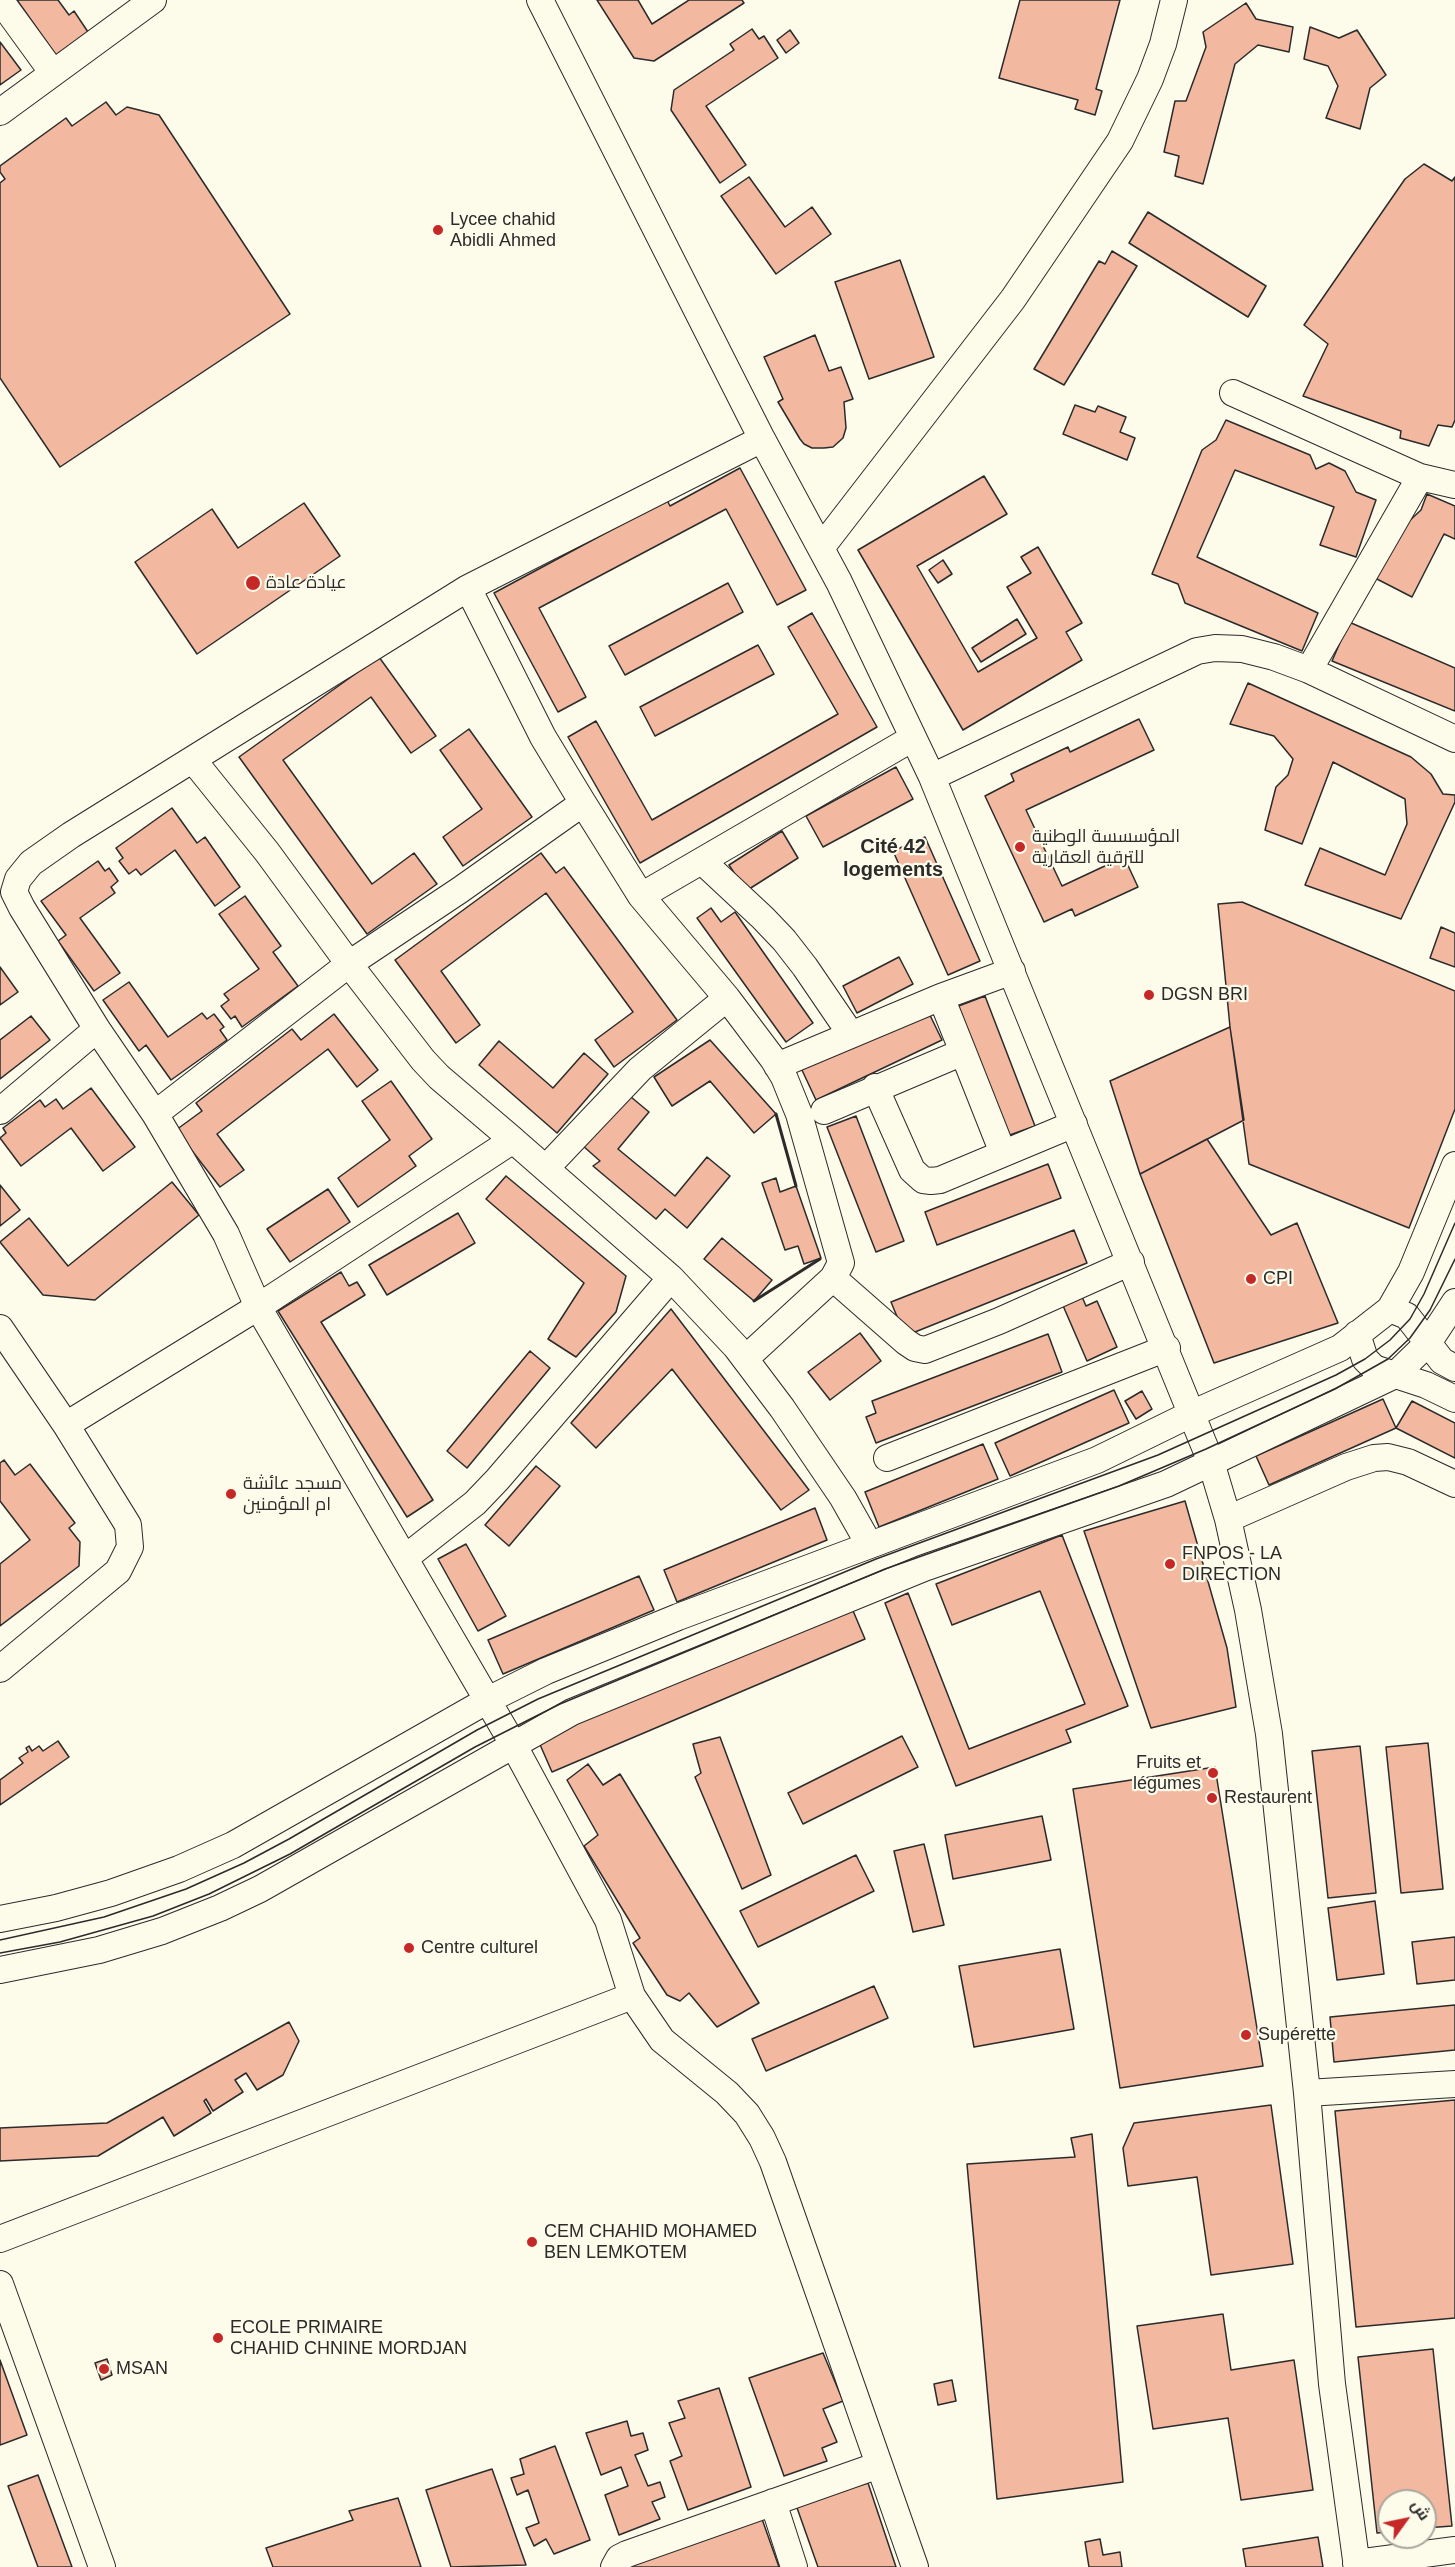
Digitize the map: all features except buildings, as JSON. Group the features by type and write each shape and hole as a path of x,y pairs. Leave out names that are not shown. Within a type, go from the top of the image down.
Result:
{"street":[{"path":"0,0 53,73"},
{"path":"0,112 153,0"},
{"path":"540,0 762,439 873,650 932,777 1167,1348 1211,1462 1228,1519 1248,1610 1269,1734 1307,2093 1332,2384 1357,2565 1455,2550"},
{"path":"821,549 1013,299 1120,141 1164,44 1174,0"},
{"path":"1233,393 1420,477 1455,485"},
{"path":"762,439 468,588 71,835 31,863 14,886 14,892 98,1029 155,1114 226,1234 258,1307 513,1744 608,1920 632,1996 662,2040 727,2092 747,2114 762,2138 773,2162 915,2567"},
{"path":"1309,670 1420,477"},
{"path":"468,588 543,737 641,896 727,998 777,1066 799,1114 840,1258 839,1267 833,1278 745,1359"},
{"path":"932,777 1197,651 1215,648 1242,650 1274,657 1309,670 1455,739"},
{"path":"641,896 913,738"},
{"path":"193,760 267,852 349,964 439,1077 547,1167 671,1278 745,1359 808,1445 869,1544"},
{"path":"155,1114 349,964 460,890 583,803"},
{"path":"702,861 784,940 805,966 850,1033"},
{"path":"777,1066 850,1033 1012,971"},
{"path":"941,997 1003,1153"},
{"path":"547,1167 640,1069 727,998"},
{"path":"0,1112 98,1029"},
{"path":"824,1111 875,1087 963,1052"},
{"path":"875,1087 908,1162 923,1180 940,1180 1074,1124"},
{"path":"66,1425 258,1307 513,1140"},
{"path":"0,1919 56,1908 111,1893 179,1869 222,1850 488,1700 568,1662 869,1544 1097,1460 1191,1414 1340,1348 1390,1309 1411,1272 1455,1166"},
{"path":"833,1278 906,1342 915,1348 924,1350 999,1321 1131,1262"},
{"path":"405,1558 475,1503 497,1480 671,1278"},
{"path":"0,1970 99,1950 162,1931 220,1908 260,1889 572,1712 924,1568 1166,1484 1395,1375 1428,1343 1455,1302"},
{"path":"1390,1309 1407,1316 1442,1361 1455,1368"},
{"path":"0,1328 66,1425 128,1525 130,1547 118,1571 0,1670"},
{"path":"1357,1334 1365,1359 1374,1368 1426,1385 1455,1399"},
{"path":"887,1458 1167,1348"},
{"path":"1228,1519 1346,1467 1374,1458 1388,1456 1408,1462 1455,1484"},
{"path":"0,2239 632,1996"},
{"path":"1307,2093 1455,2084"},
{"path":"0,2284 102,2567"},
{"path":"614,2567 619,2558 627,2553 879,2465"},
{"path":"773,2502 794,2567"}],"tram line":[{"path":"0,1940 104,1917 186,1889 244,1863 289,1839 477,1730 538,1699 876,1559 1158,1455 1336,1375 1365,1359 1390,1340 1410,1319 1424,1294 1455,1223"},
{"path":"0,1953 60,1942 153,1916 209,1894 290,1854 475,1747 560,1704 885,1569 1119,1486 1206,1449 1335,1389 1388,1359 1410,1338 1430,1310 1455,1259"}],"wall":[{"path":"776,1114 796,1186"},
{"path":"754,1301 820,1259"}],"place":[{"name":"Lycee chahid Abidli Ahmed","path":"438,230"},
{"name":"عيادة عادة","path":"253,583"},
{"name":"المؤسسسة الوطنية للترقية العقارية","path":"1020,847"},
{"name":"DGSN BRI","path":"1149,995"},
{"name":"CPI","path":"1251,1279"},
{"name":"مسجد عائشة ام المؤمنين","path":"231,1494"},
{"name":"FNPOS - LA DIRECTION","path":"1170,1564"},
{"name":"Fruits et légumes","path":"1213,1773"},
{"name":"Restaurent","path":"1212,1798"},
{"name":"Centre culturel","path":"409,1948"},
{"name":"Supérette","path":"1246,2035"},
{"name":"CEM CHAHID MOHAMED BEN LEMKOTEM","path":"532,2242"},
{"name":"ECOLE PRIMAIRE CHAHID CHNINE MORDJAN","path":"218,2338"},
{"name":"MSAN","path":"104,2369"}],"district":[{"name":"Cité 42 logements","path":"893,858"}]}
